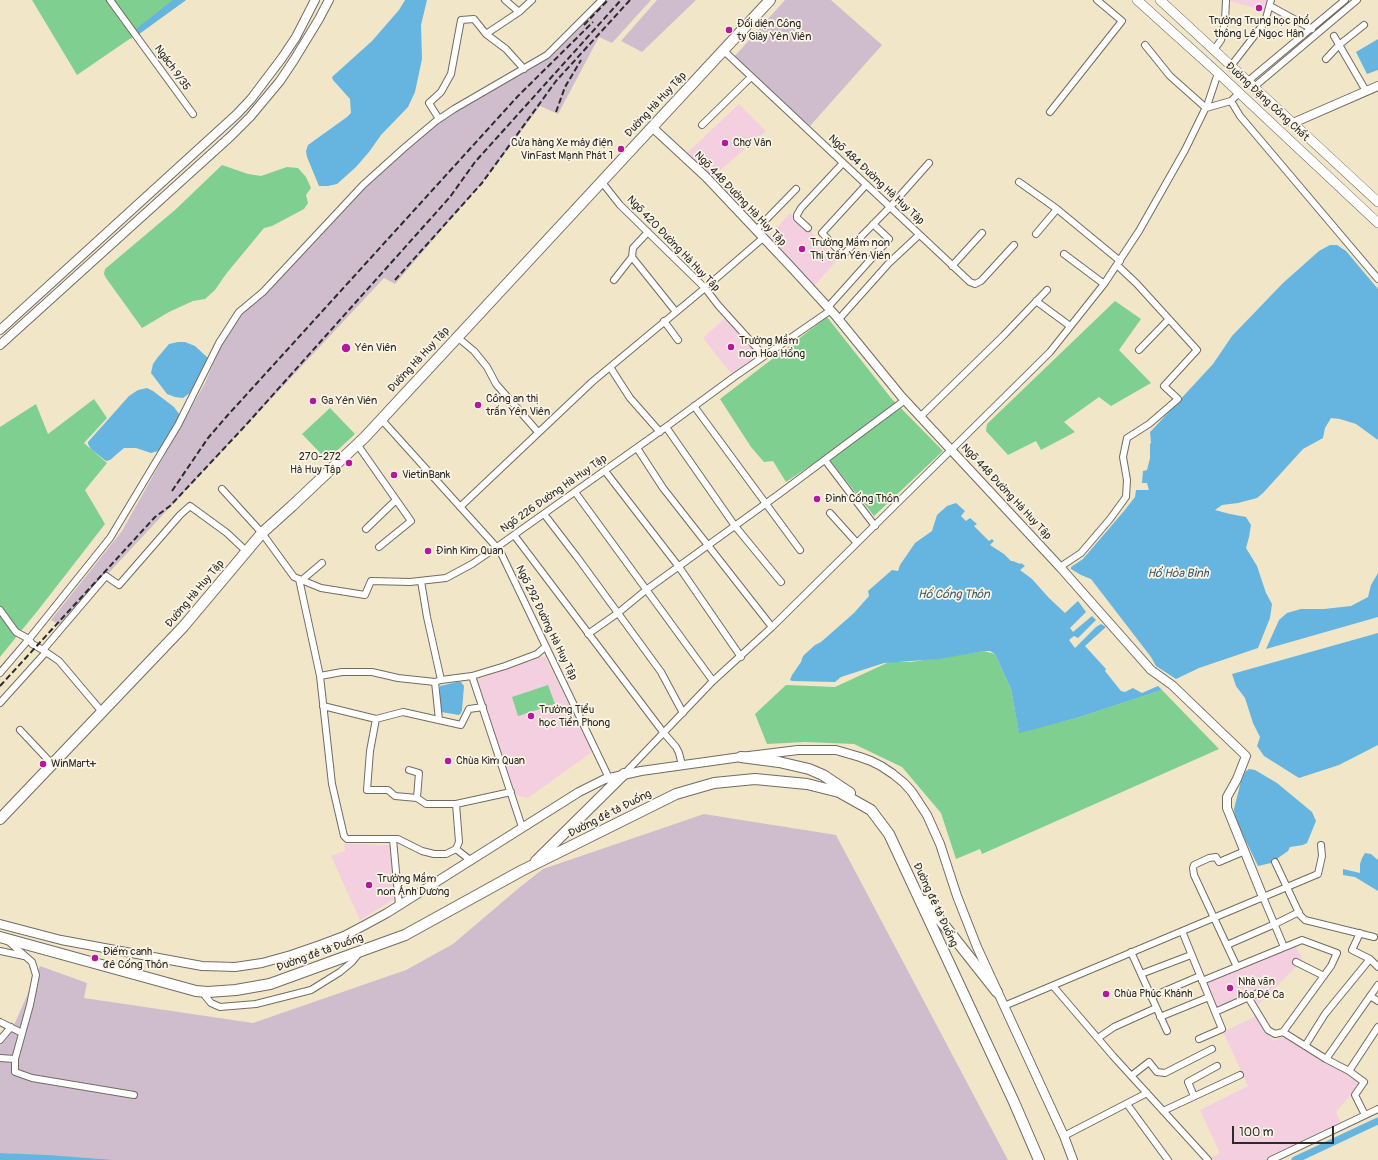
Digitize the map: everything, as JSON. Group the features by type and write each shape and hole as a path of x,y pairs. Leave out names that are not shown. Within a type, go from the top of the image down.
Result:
{"main road":[{"name":"Đường Hà Huy Tập","path":"0,819 103,713 183,627 262,533 357,444 770,0"},
{"name":"Đường Đặng Công Chất","path":"1137,0 1218,73 1378,223"},
{"name":"Đường Đặng Công Chất","path":"1160,0 1378,202"},
{"path":"1198,55 1211,47"},
{"path":"1282,133 1293,122"},
{"path":"742,757 779,762 814,771 837,783 870,810"},
{"path":"531,867 624,774"},
{"name":"Đường đê tả Đuống","path":"3,938 202,992 236,990 270,984 405,935 531,867 676,794 714,783 755,779 807,784 839,792 870,810 889,834 1014,1102 1039,1160"},
{"path":"914,887 997,992"}],"street":[{"name":"Ngách 9/35","path":"110,0 193,114"},
{"path":"0,330 237,114 268,79 289,47 315,0"},
{"path":"0,345 231,136 264,102 308,39 329,0"},
{"path":"505,0 519,12"},
{"path":"486,34 519,12 532,0"},
{"path":"0,673 110,538 178,426 219,343 239,312 263,292 363,186 404,148 439,119 454,109 547,55 602,0"},
{"path":"1050,112 1122,21 1097,0"},
{"path":"1211,47 1221,40 1225,22 1226,0"},
{"path":"1251,84 1345,0"},
{"path":"1251,84 1357,0"},
{"path":"1231,66 1265,22 1270,3 1312,29"},
{"path":"308,15 318,20"},
{"path":"439,119 429,103 441,92 451,74 460,20 474,19 486,34 506,49 524,69"},
{"path":"1326,59 1339,45 1364,25"},
{"path":"1334,36 1366,91"},
{"path":"1144,45 1170,76 1206,108"},
{"name":"Ngõ 484 Đường Hà Huy Tập","path":"723,50 970,282 975,284 981,281 1014,245"},
{"path":"624,774 713,681 741,657 772,627 1050,352 1104,284 1139,231 1185,150 1206,108 1218,73"},
{"path":"702,126 751,77"},
{"path":"1293,122 1378,86"},
{"path":"1206,108 1231,101 1239,93"},
{"path":"1231,101 1240,116 1378,279"},
{"name":"Ngõ 448 Đường Hà Huy Tập","path":"652,127 706,177 829,308 920,417 1060,567 1151,670 1172,685 1246,756 1237,779 1227,797 1227,808 1263,897"},
{"path":"808,228 797,218 797,215 801,208 843,163"},
{"path":"866,185 822,233 843,255 890,207 929,163"},
{"name":"Ngõ 420 Đường Hà Huy Tập","path":"601,181 620,205 705,288 718,305 764,356"},
{"path":"1019,182 1057,209 1118,263 1198,350 1164,386 1178,398 1149,424 1127,438 1123,457 1127,480 1126,497 1110,520 1081,553 1060,567"},
{"path":"756,230 796,189"},
{"path":"1036,234 1057,209"},
{"name":"Ngõ 226 Đường Hà Huy Tập","path":"222,489 262,533 294,577 300,580 321,588 365,595 371,580 410,582 446,578 497,548 660,432 829,308 889,239 873,224"},
{"path":"614,280 632,257 633,248 648,232"},
{"path":"952,266 982,233"},
{"path":"839,319 889,263 919,235"},
{"path":"460,506 592,382 763,238"},
{"path":"1064,254 1104,284"},
{"path":"632,257 676,312"},
{"path":"920,417 1047,290"},
{"path":"1036,301 1070,326"},
{"path":"1139,350 1169,319"},
{"path":"664,321 678,340"},
{"path":"457,337 474,350 487,367 496,384 538,432"},
{"path":"610,367 630,398 660,432"},
{"path":"588,634 618,614 646,590 766,504 905,400"},
{"path":"694,406 800,550"},
{"name":"Ngõ 292 Đường Hà Huy Tập","path":"381,418 500,551 609,778"},
{"path":"666,427 736,526 781,582"},
{"path":"357,444 411,521 380,547"},
{"path":"637,448 663,488 772,627"},
{"path":"825,460 874,526"},
{"path":"605,471 679,567 741,657"},
{"path":"575,492 713,681"},
{"path":"366,529 396,500"},
{"path":"0,703 106,576 119,585 190,506 227,532 246,551"},
{"path":"830,513 857,543"},
{"path":"544,514 661,672 683,713"},
{"path":"514,535 678,751 682,765"},
{"path":"322,563 300,580 320,676 332,784 344,836 347,839 398,839 422,851 434,854 446,854 456,849 458,846 459,839 456,804"},
{"path":"421,581 438,681 439,720"},
{"path":"0,610 16,632 29,639 32,644 60,661 103,713"},
{"path":"320,676 342,672 372,672 398,678 438,681 472,676 537,654 545,647"},
{"path":"472,676 522,827"},
{"path":"323,706 376,719 403,712 460,725 469,709 483,707"},
{"path":"376,719 370,751 367,790 388,790 395,796 417,798 426,804 456,804 511,792"},
{"path":"20,730 53,765"},
{"path":"0,924 40,935 202,966 235,967 277,960 332,941 366,925 579,792 609,778 624,774 682,765 798,750 836,750 860,757 881,766 904,783 920,802 934,829 969,928 1064,1136 1073,1160"},
{"path":"409,770 419,773 417,798"},
{"path":"393,839 399,905"},
{"path":"1004,1006 1318,874 1322,856 1321,845"},
{"path":"456,849 470,860"},
{"path":"1236,967 1215,918 1194,875 1193,868 1209,858 1216,857 1219,862 1245,851"},
{"path":"1275,862 1299,912 1305,920 1374,937"},
{"path":"1263,897 1284,947"},
{"path":"1227,945 1299,912"},
{"path":"1182,931 1222,1029 1198,1039"},
{"path":"1360,933 1352,950 1370,959 1378,967"},
{"path":"3,938 32,962 36,975 15,1059 15,1072 32,1078 134,1095"},
{"path":"1151,998 1236,967 1302,940 1337,953 1332,966 1283,1032 1275,1034 1268,1030 1248,998"},
{"path":"202,992 211,1003 220,1007 250,1005 311,990 340,972 352,962 362,950"},
{"path":"0,951 26,957"},
{"path":"1131,952 1167,1031"},
{"path":"1141,974 1192,955"},
{"path":"1305,1046 1325,1014 1370,959"},
{"path":"1296,962 1324,976"},
{"path":"1326,1059 1378,984"},
{"path":"1054,986 1131,1076 1208,1160"},
{"path":"1215,1012 1258,993"},
{"path":"1370,996 1378,1001"},
{"path":"1160,1017 1209,997"},
{"path":"1098,1038 1114,1027 1156,1008"},
{"path":"0,1022 22,1033"},
{"path":"1349,1071 1378,1026"},
{"path":"0,1040 11,1027"},
{"path":"1283,1032 1326,1059 1349,1071 1364,1082 1355,1095 1365,1115"},
{"path":"1131,1076 1150,1062 1157,1072 1165,1074 1212,1049"},
{"path":"0,1058 15,1059"},
{"path":"1194,1096 1188,1082 1217,1066"},
{"path":"1163,1111 1240,1075"},
{"path":"1064,1136 1147,1093"},
{"path":"1127,1104 1168,1160"},
{"path":"1271,1160 1378,1109"}],"shaded area":[{"path":"605,0 651,0 612,43 599,37 558,114 540,106 488,176 395,284 384,278 60,625 51,620 122,531 205,383 225,336 248,307 265,295 365,188 410,145 438,121 549,54 594,13"},
{"path":"657,0 696,0 642,52 621,41"},
{"path":"785,0 831,0 882,45 810,126 733,58"},
{"name":"Trường Trung học phổ thông Lê Ngọc Hân","path":"1227,0 1268,0 1265,11"},
{"name":"Chợ Vân","path":"739,104 766,131 710,179 685,155"},
{"name":"Trường Mầm non Thị trấn Yên Viên","path":"790,213 839,258 813,287 767,239"},
{"name":"Trường Mầm non Hoa Hồng","path":"726,317 761,356 732,375 703,338"},
{"name":"Trường Tiểu học Tiền Phong","path":"545,656 592,752 528,798 516,795 475,680"},
{"path":"704,814 836,835 1008,1160 117,1160 0,1153 0,1045 11,1032 40,966 87,983 84,998 253,1023 406,970 453,944 543,869"},
{"name":"Trường Mầm non Ánh Dương","path":"344,844 392,845 396,898 360,920 331,856 345,851"},
{"path":"1295,945 1303,960 1257,1006 1253,992 1216,1007 1206,983"},
{"path":"1256,1016 1273,1041 1284,1036 1361,1083 1336,1112 1342,1126 1266,1160 1214,1160 1212,1157 1220,1153 1200,1110 1248,1086 1223,1032"}],"green space":[{"path":"32,0 186,0 139,34 77,75"},
{"path":"222,165 248,174 261,176 287,167 298,168 306,177 311,188 306,195 308,203 304,209 272,226 264,228 226,274 215,290 205,299 193,301 169,312 142,328 106,278 104,274 105,269 175,210"},
{"path":"1115,301 1141,319 1119,350 1151,383 1111,406 1099,397 1064,422 1075,432 1041,450 1036,441 1008,455 986,431 987,424"},
{"path":"827,317 891,398 943,451 874,516 826,455 786,482 773,461 764,462 751,447 720,399"},
{"path":"94,399 107,418 84,443 107,463 85,490 105,524 0,657 0,427 36,404 48,434"},
{"path":"330,408 355,434 327,460 302,434"},
{"path":"984,651 995,654 1011,689 1019,732 1077,718 1162,690 1219,749 982,854 980,849 956,859 941,813 902,767 854,744 805,742 767,744 755,714 786,685 835,687 889,662 911,662"},
{"path":"548,685 555,704 518,716 512,697"}],"water":[{"path":"173,0 186,0 139,34 136,29"},
{"path":"405,0 427,0 421,25 422,59 415,92 408,107 381,135 356,167 337,184 319,186 307,157 306,151 308,145 351,113 350,99 332,77 372,41 399,10"},
{"path":"1378,39 1378,70 1367,74 1356,52"},
{"name":"Hồ Hòa Bình","path":"1330,245 1337,245 1346,251 1378,289 1378,440 1356,424 1331,418 1325,428 1323,438 1303,449 1257,498 1222,505 1215,510 1246,517 1251,525 1246,548 1257,566 1266,593 1272,604 1270,618 1258,648 1199,668 1176,679 1156,666 1151,657 1091,579 1071,569 1071,567 1083,559 1124,511 1135,497 1136,490 1149,490 1147,483 1142,483 1143,471 1147,470 1150,458 1150,432 1213,364 1232,336 1283,283 1319,251"},
{"path":"185,342 195,346 209,359 211,367 203,383 183,398 167,394 151,373 153,364 169,344"},
{"path":"147,388 174,407 182,418 158,451 151,453 136,448 124,448 110,460 106,461 91,449 88,442 129,396 138,390"},
{"name":"Hồ Cống Thôn","path":"956,503 965,511 961,516 966,521 970,518 977,524 974,526 989,541 992,539 994,541 990,545 1004,554 1011,561 1021,563 1025,566 1020,570 1032,579 1065,613 1078,601 1086,612 1070,628 1073,632 1092,616 1096,620 1078,638 1074,636 1069,640 1075,648 1096,627 1101,624 1106,627 1085,646 1106,669 1105,671 1121,691 1125,692 1133,688 1142,693 1158,686 1162,690 1077,718 1019,733 1011,689 995,654 990,651 939,659 884,663 841,677 835,682 790,680 803,656 854,613 869,596 868,591 892,570 898,571 900,565 915,543 932,531 937,515 947,506"},
{"path":"1378,573 1378,617 1266,649 1279,620 1287,613 1301,609 1324,609 1351,606 1368,597 1371,585"},
{"path":"1378,633 1378,745 1339,765 1299,778 1264,756 1257,746 1260,737 1253,723 1245,698 1236,686 1232,674"},
{"path":"461,682 464,686 461,713 459,715 441,712 439,699 440,686"},
{"path":"1249,769 1255,770 1277,783 1312,812 1316,821 1307,843 1290,847 1288,851 1271,863 1258,866 1235,819 1234,809 1242,777"},
{"path":"1365,853 1371,854 1378,860 1378,891 1355,877 1343,875 1343,869 1360,873 1360,864"},
{"path":"0,1153 47,1155 116,1160 0,1160"}],"waterway":[{"path":"1295,1160 1378,1121"}],"railway":[{"path":"584,25 608,0"},
{"path":"0,686 155,517 170,506 245,426 450,197 475,162 621,0"},
{"path":"395,280 482,183 556,81 630,0"},
{"path":"172,491 208,438 227,416 518,96 593,22"},
{"path":"556,112 565,87 581,60"}],"place":[{"name":"Trường Trung học phổ thông Lê Ngọc Hân","path":"1259,8"},
{"name":"Đối diện Công ty Giày Yên Viên","path":"729,30"},
{"name":"Chợ Vân","path":"725,143"},
{"name":"Cửa hàng Xe máy điện VinFast Mạnh Phát 1","path":"621,149"},
{"name":"Trường Mầm non Thị trấn Yên Viên","path":"802,249"},
{"name":"Trường Mầm non Hoa Hồng","path":"731,347"},
{"name":"Yên Viên","path":"346,348"},
{"name":"Ga Yên Viên","path":"313,401"},
{"name":"Công an thị trấn Yên Viên","path":"478,405"},
{"name":"270-272 Hà Huy Tập","path":"349,463"},
{"name":"VietinBank","path":"394,475"},
{"name":"Đình Cống Thôn","path":"817,499"},
{"name":"Đình Kim Quan","path":"428,551"},
{"name":"Trường Tiểu học Tiền Phong","path":"531,716"},
{"name":"Chùa Kim Quan","path":"448,761"},
{"name":"WinMart+","path":"43,764"},
{"name":"Trường Mầm non Ánh Dương","path":"369,885"},
{"name":"Điếm canh đê Cống Thôn","path":"95,958"},
{"name":"Nhà văn hóa Đê Ca","path":"1230,988"},
{"name":"Chùa Phúc Khánh","path":"1106,994"}]}
